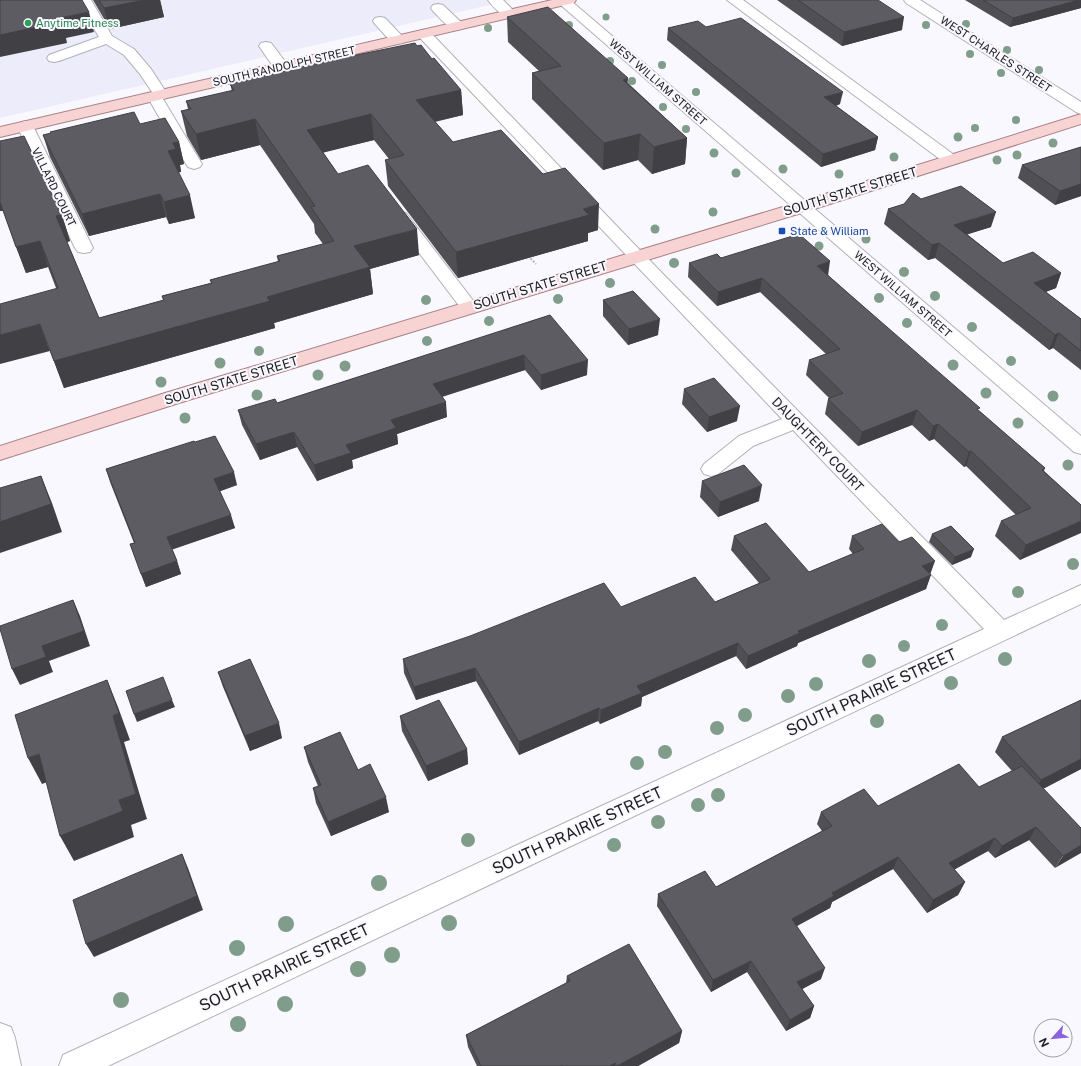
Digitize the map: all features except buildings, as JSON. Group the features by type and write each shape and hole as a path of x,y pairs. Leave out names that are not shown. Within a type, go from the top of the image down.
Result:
{"main road":[{"name":"SOUTH RANDOLPH STREET","path":"0,132 565,0"},
{"name":"SOUTH STATE STREET","path":"0,453 172,398 636,256 802,207 1081,119"}],"street":[{"path":"84,0 107,39 129,52 146,72 194,164"},
{"path":"495,0 510,14"},
{"name":"WEST WILLIAM STREET","path":"565,0 802,207 1081,447"},
{"path":"734,0 951,160"},
{"name":"WEST CHARLES STREET","path":"910,0 1081,109"},
{"path":"438,8 457,26"},
{"path":"380,21 398,40"},
{"name":"DAUGHTERY COURT","path":"424,34 636,256 1001,632"},
{"path":"54,58 107,39"},
{"path":"266,46 282,67"},
{"name":"VILLARD COURT","path":"25,126 84,248"},
{"path":"392,205 468,307"},
{"path":"711,469 746,441 796,421"},
{"name":"SOUTH PRAIRIE STREET","path":"74,1066 1081,594"},
{"path":"0,1038 6,1066"}],"path":[{"path":"527,254 537,266"}],"shaded area":[{"path":"0,0 511,0 0,118"}],"place":[{"name":"Anytime Fitness","path":"28,23"},
{"name":"State & William","path":"782,231"}]}
